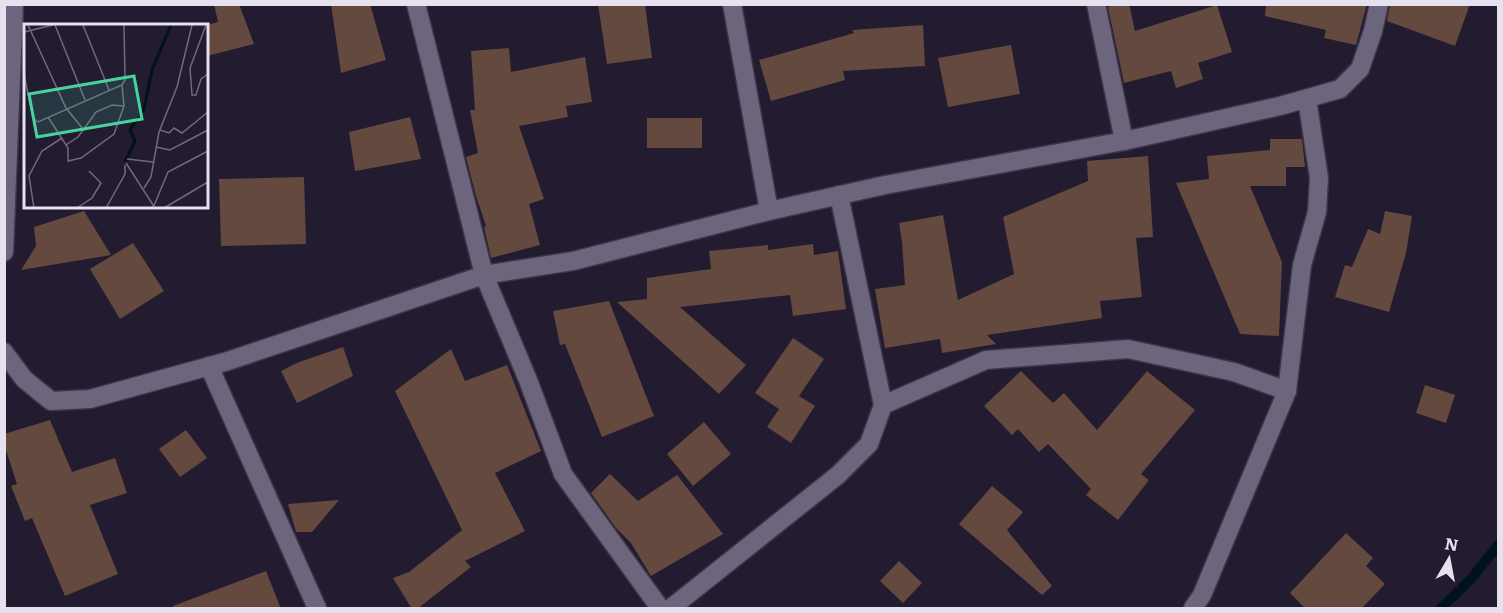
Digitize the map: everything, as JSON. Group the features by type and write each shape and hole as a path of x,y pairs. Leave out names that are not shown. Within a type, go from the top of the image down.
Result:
{"street":[{"path":"4,252 14,4"},
{"path":"416,4 484,275 528,380 563,474 660,609"},
{"path":"732,4 769,211"},
{"path":"1096,4 1124,141"},
{"path":"4,352 24,380 51,401 90,399 209,366 484,275 573,261 839,195 1124,141 1307,99 1340,89 1360,69 1373,31 1379,4"},
{"path":"1193,609 1202,595 1287,391 1302,265 1317,212 1319,178 1307,99"},
{"path":"671,609 838,475 869,444 883,405 839,195"},
{"path":"883,405 986,360 1128,349 1234,372 1287,391"},
{"path":"209,366 316,609"}],"building":[{"path":"214,4 239,4 254,44 208,56 208,25 218,22"},
{"path":"331,4 370,4 386,60 341,73"},
{"path":"598,4 645,4 652,58 607,64"},
{"path":"1129,4 1135,31 1217,5 1232,52 1198,63 1203,79 1176,88 1171,71 1124,83 1108,7"},
{"path":"1266,4 1367,4 1356,45 1324,38 1326,30 1265,16"},
{"path":"1390,4 1470,4 1455,46 1387,21"},
{"path":"923,25 925,66 843,71 845,80 771,101 759,60 854,33 852,30"},
{"path":"1011,45 1020,94 948,107 938,58"},
{"path":"509,48 511,72 585,57 592,102 566,106 568,117 519,126 544,199 529,204 540,245 491,258 484,227 486,226 466,157 478,153 470,110 475,110 471,51"},
{"path":"410,117 421,159 355,171 349,132"},
{"path":"647,118 702,118 702,148 647,148"},
{"path":"1270,139 1302,139 1305,167 1286,167 1286,186 1250,186 1282,262 1279,336 1240,334 1176,183 1209,179 1207,156 1270,150"},
{"path":"1148,156 1153,237 1136,238 1142,297 1100,301 1102,318 987,335 996,344 942,353 940,339 885,348 875,289 905,285 899,223 943,215 958,300 1014,274 1003,217 1088,181 1087,161"},
{"path":"304,177 306,244 221,246 219,179"},
{"path":"84,211 111,255 21,270 36,246 34,227"},
{"path":"1385,211 1412,216 1406,253 1389,312 1335,297 1345,265 1352,267 1368,229 1380,234"},
{"path":"133,243 164,291 120,319 90,269"},
{"path":"813,244 814,255 838,251 846,309 793,316 790,295 680,307 746,365 719,394 617,302 647,299 647,278 711,269 709,251 768,245 768,250"},
{"path":"609,301 654,416 602,437 565,344 560,345 553,311"},
{"path":"793,338 824,359 799,396 815,406 791,443 767,427 779,409 755,393"},
{"path":"343,347 353,376 297,403 281,371 299,362"},
{"path":"451,349 465,381 507,365 541,451 495,473 525,531 465,561 471,567 417,609 412,609 393,578 409,572 462,530 395,391"},
{"path":"1021,371 1053,403 1064,393 1097,430 1147,371 1195,410 1141,474 1149,480 1118,520 1086,495 1091,489 1048,444 1039,452 1018,429 1012,435 984,406"},
{"path":"1425,385 1455,395 1446,423 1416,413"},
{"path":"50,420 72,472 115,458 127,493 90,505 118,574 65,596 32,518 25,521 11,486 17,484 4,444 4,434"},
{"path":"704,422 731,454 693,486 667,454"},
{"path":"186,430 207,458 180,477 159,449"},
{"path":"610,474 638,501 677,475 723,534 651,576 631,543 616,528 591,493"},
{"path":"992,486 1023,512 1007,530 1052,586 1042,595 959,524"},
{"path":"339,500 312,532 296,532 288,504"},
{"path":"1346,533 1373,558 1366,566 1385,584 1361,609 1306,609 1290,593"},
{"path":"899,561 922,583 903,603 880,581"},
{"path":"266,571 281,609 173,609 173,606"}],"waterway":[{"path":"1441,608 1471,579 1498,545"}]}
